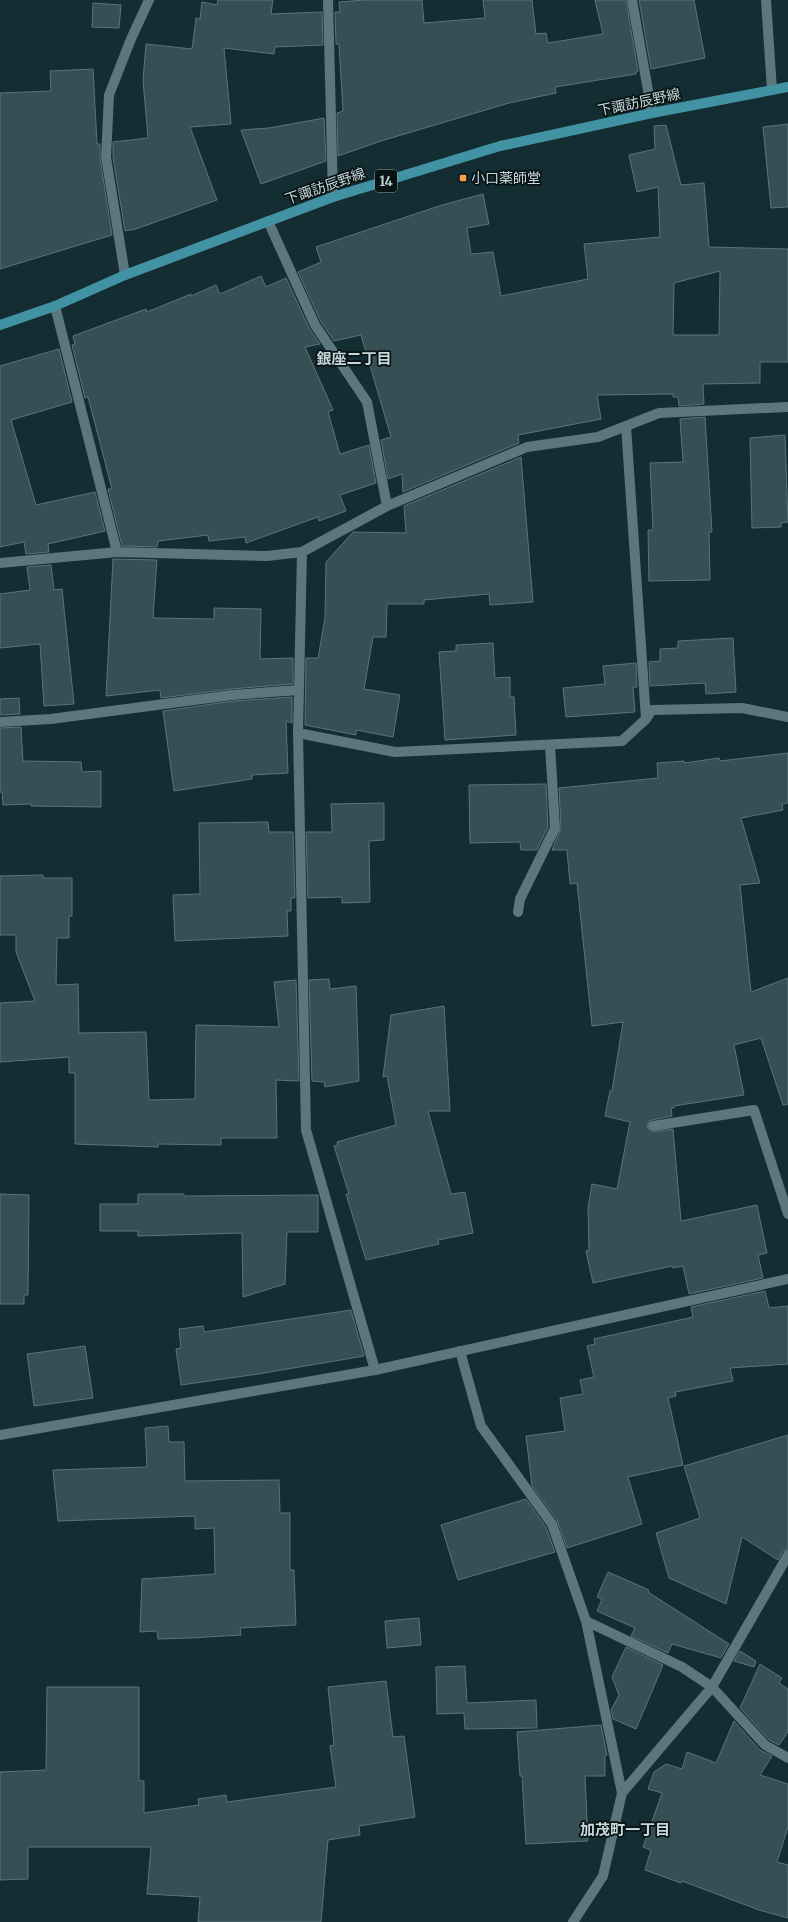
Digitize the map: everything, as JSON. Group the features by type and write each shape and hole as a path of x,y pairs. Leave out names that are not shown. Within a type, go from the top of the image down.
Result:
{"main road":[{"name":"下諏訪辰野線","path":"0,325 55,306 126,275 334,197 500,146 652,113 788,87"}],"street":[{"path":"126,275 106,156 109,95 131,39 149,0"},
{"path":"328,0 334,197"},
{"path":"632,0 652,113"},
{"path":"766,0 772,90"},
{"path":"268,221 316,325 367,402 387,506"},
{"path":"55,306 117,552"},
{"path":"0,563 117,552 267,556 302,552 387,506 526,447 598,437 659,413 788,407"},
{"path":"626,426 646,719"},
{"path":"302,552 298,733 306,1130 375,1370"},
{"path":"0,722 51,719 232,695 299,690"},
{"path":"298,733 395,752 622,741 646,719 652,710 742,708 788,717"},
{"path":"518,912 520,899 555,828 550,745"},
{"path":"653,1126 754,1110 788,1214"},
{"path":"0,1435 375,1370 460,1350 788,1279"},
{"path":"460,1350 481,1426 552,1524 586,1621 622,1792 603,1876 573,1922"},
{"path":"622,1792 712,1688 788,1555"},
{"path":"586,1621 682,1667 712,1688 765,1745 788,1758"}],"building":[{"path":"218,0 273,0 271,14 322,12 323,45 275,47 274,54 224,48 231,124 190,127 217,200 136,229 125,231 113,157 113,142 148,138 143,80 146,44 192,49 196,18 200,19 202,2 217,5"},
{"path":"364,0 422,0 424,23 485,18 483,0 532,0 536,34 546,33 548,43 603,34 595,0 626,0 638,71 636,74 555,87 556,93 509,103 381,141 338,156 337,113 343,111 339,44 336,44 335,12 340,12 339,2"},
{"path":"639,0 694,0 705,58 651,69"},
{"path":"93,3 121,5 119,28 92,27"},
{"path":"93,69 97,144 100,144 100,158 112,235 0,269 0,93 51,91 50,71"},
{"path":"324,118 326,161 261,184 241,130 269,128"},
{"path":"788,124 788,207 771,208 763,127"},
{"path":"666,125 681,185 704,183 709,247 788,249 788,362 760,362 760,383 703,384 704,404 679,406 678,397 673,397 673,394 597,395 601,419 518,435 519,443 403,492 402,474 388,479 381,440 391,437 361,335 334,341 321,322 298,272 321,262 316,247 442,205 483,194 489,224 467,228 471,254 493,252 501,296 588,279 584,244 660,237 658,187 637,192 629,155 655,149 654,126","holes":["720,271 719,335 673,335 674,283"]},
{"path":"261,276 266,287 286,278 309,328 320,344 305,347 333,410 328,412 340,454 369,445 376,483 340,495 346,511 319,521 318,517 246,543 245,537 209,541 208,535 158,541 157,547 122,546 108,489 112,489 88,397 85,398 72,345 75,344 73,336 146,309 147,312 216,285 220,294"},
{"path":"59,349 72,402 11,420 36,505 95,492 105,531 48,544 49,552 26,554 24,542 0,547 0,366"},
{"path":"705,417 712,532 709,532 710,580 649,581 648,530 653,530 650,463 683,462 680,419"},
{"path":"785,435 788,522 781,523 781,527 752,528 750,438"},
{"path":"521,457 533,602 490,605 489,594 424,600 424,604 387,604 386,637 373,637 364,689 400,695 393,737 356,730 356,735 305,725 306,658 318,658 325,618 326,562 353,532 406,533 404,506"},
{"path":"113,559 157,560 153,618 214,619 214,608 261,609 260,659 293,658 293,684 231,689 161,698 160,690 106,696"},
{"path":"51,565 54,590 62,589 74,704 44,706 40,644 0,648 0,594 30,590 27,567"},
{"path":"733,638 736,692 706,694 705,683 650,686 649,662 660,661 660,649 678,648 678,641"},
{"path":"493,643 495,678 510,677 510,697 514,697 516,735 445,740 439,652 456,651 456,645"},
{"path":"636,663 637,687 633,687 635,712 566,717 563,688 605,684 603,666"},
{"path":"292,697 292,723 286,721 288,773 252,775 252,779 174,791 163,711 233,701"},
{"path":"19,698 20,714 0,715 0,699"},
{"path":"21,727 23,761 81,762 82,772 101,771 101,807 31,806 31,804 3,805 2,792 0,792 0,728"},
{"path":"788,753 788,803 782,804 783,810 741,818 760,883 740,885 751,992 788,978 788,1104 783,1105 761,1038 734,1045 744,1095 674,1106 674,1108 671,1108 672,1116 649,1121 647,1127 651,1132 673,1129 681,1221 757,1205 767,1253 758,1255 763,1278 689,1294 683,1266 673,1268 672,1266 593,1283 586,1251 589,1250 588,1208 592,1184 617,1189 630,1122 605,1116 610,1091 612,1091 623,1022 592,1026 577,883 570,884 567,850 552,850 561,828 559,788 658,778 657,763 684,761 684,763 719,758 720,761"},
{"path":"546,784 548,827 537,850 521,850 520,842 470,843 469,785"},
{"path":"384,803 384,840 369,841 370,902 342,903 342,897 308,898 306,832 332,832 331,804"},
{"path":"268,822 269,832 293,832 295,898 291,898 291,911 287,911 288,936 175,941 173,895 200,894 199,823"},
{"path":"43,875 43,878 72,878 72,916 69,916 69,938 57,938 56,985 78,984 79,1033 146,1032 149,1100 195,1099 196,1025 279,1027 274,982 296,980 299,1081 276,1080 277,1138 221,1138 221,1145 158,1144 158,1147 75,1144 75,1073 69,1073 69,1057 0,1062 0,1003 35,1001 16,952 16,935 0,935 0,876"},
{"path":"329,979 330,989 356,986 359,1081 325,1087 324,1082 312,1081 309,980"},
{"path":"444,1006 450,1111 428,1111 451,1194 465,1192 473,1233 438,1240 439,1244 366,1260 346,1194 349,1194 334,1146 338,1145 337,1142 396,1125 387,1076 383,1077 391,1015"},
{"path":"0,1194 29,1195 28,1295 24,1295 24,1304 0,1304"},
{"path":"138,1194 184,1194 184,1196 318,1195 318,1232 287,1232 285,1284 243,1297 242,1233 138,1236 138,1231 100,1231 100,1204 138,1204"},
{"path":"765,1291 769,1308 788,1306 788,1364 730,1368 733,1381 675,1392 676,1396 668,1398 683,1465 628,1477 642,1524 567,1548 557,1520 532,1486 526,1436 565,1431 560,1398 583,1394 580,1380 594,1377 587,1346 595,1344 594,1339 693,1317 691,1307"},
{"path":"351,1310 364,1356 181,1385 176,1349 181,1348 179,1329 203,1326 204,1332"},
{"path":"85,1346 93,1398 34,1406 27,1354"},
{"path":"168,1426 169,1442 184,1442 185,1481 279,1480 280,1513 290,1513 290,1570 294,1570 296,1625 240,1628 241,1635 190,1638 158,1639 157,1631 140,1632 142,1579 215,1574 214,1528 195,1529 195,1516 58,1521 53,1470 147,1467 145,1428"},
{"path":"788,1435 788,1549 783,1551 778,1560 742,1537 726,1604 669,1578 656,1533 700,1518 684,1466"},
{"path":"526,1499 546,1527 555,1552 458,1580 441,1525"},
{"path":"608,1572 649,1590 648,1592 729,1644 721,1658 672,1644 668,1653 631,1636 635,1628 597,1611 602,1599 597,1597"},
{"path":"419,1618 421,1645 387,1648 385,1621"},
{"path":"626,1647 663,1665 636,1729 613,1719 611,1710 619,1695 612,1677"},
{"path":"740,1651 756,1661 754,1667 734,1661"},
{"path":"760,1664 782,1678 779,1683 788,1689 788,1732 779,1745 769,1740 740,1708"},
{"path":"465,1666 467,1703 536,1700 537,1728 465,1729 464,1713 437,1714 436,1667"},
{"path":"386,1681 393,1737 404,1736 415,1817 359,1826 360,1835 328,1840 321,1922 198,1922 200,1897 147,1894 151,1847 28,1847 28,1879 0,1880 0,1772 46,1770 47,1687 139,1687 139,1781 144,1781 144,1813 199,1805 198,1799 226,1795 227,1802 336,1787 330,1746 334,1745 328,1687"},
{"path":"734,1721 760,1750 772,1756 760,1775 788,1784 788,1827 777,1862 788,1865 788,1918 759,1910 682,1881 681,1883 645,1870 651,1850 643,1847 662,1793 648,1789 654,1772 666,1764 682,1769 687,1752 716,1763"},
{"path":"601,1725 607,1755 605,1756 605,1776 585,1776 588,1841 526,1844 522,1776 520,1776 517,1732"}],"place":[{"name":"小口薬師堂","path":"463,178"}],"district":[{"name":"銀座二丁目","path":"354,358"},
{"name":"加茂町一丁目","path":"625,1829"}]}
